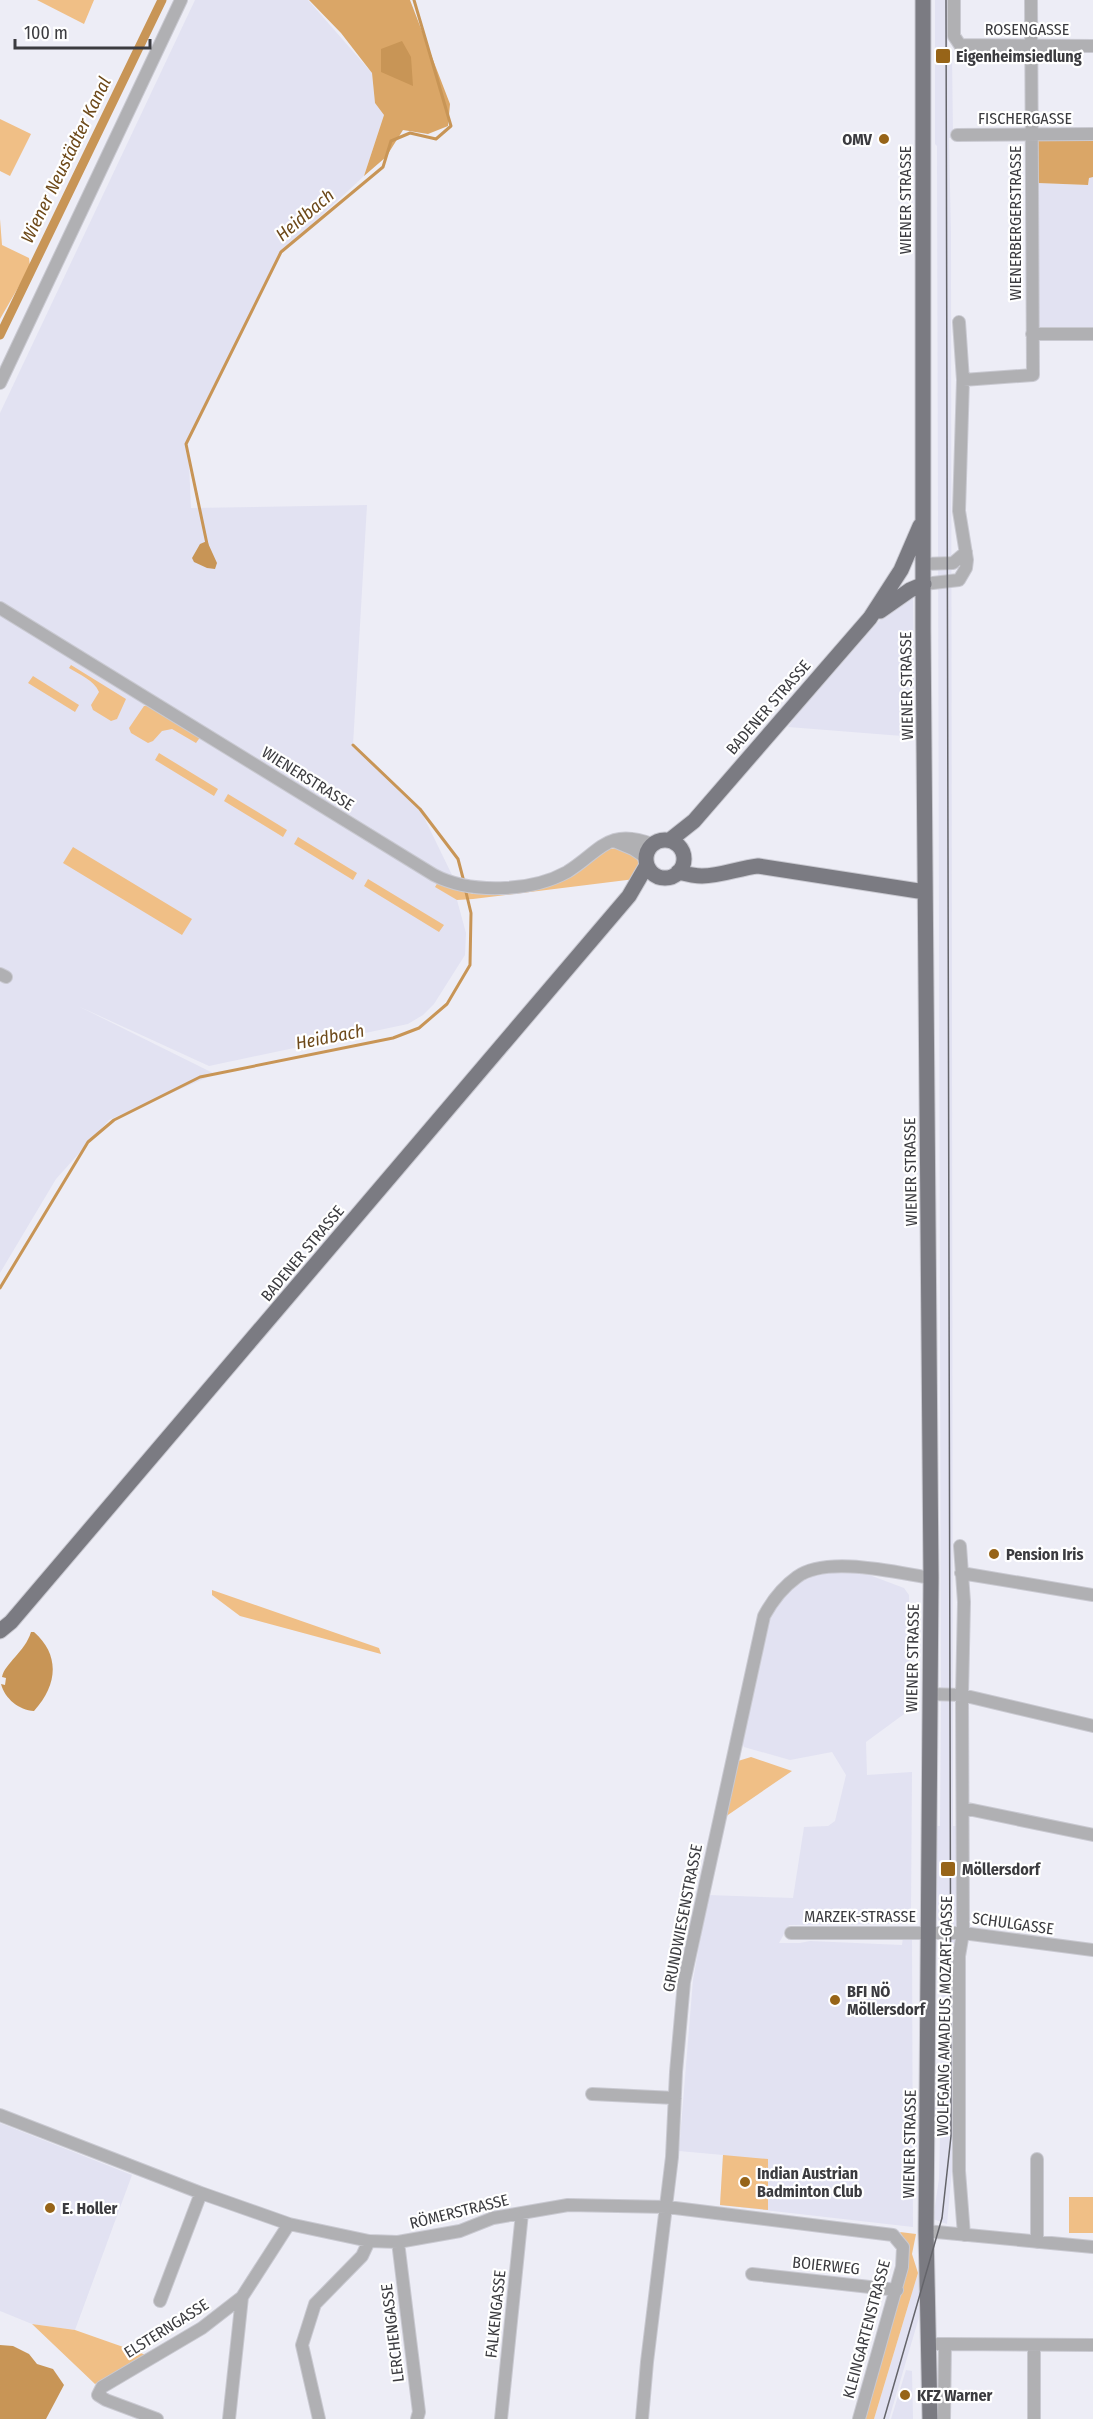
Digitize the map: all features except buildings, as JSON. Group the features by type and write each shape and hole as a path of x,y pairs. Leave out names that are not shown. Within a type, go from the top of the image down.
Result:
{"main road":[{"name":"WIENER STRASSE","path":"923,0 925,892 932,1578 929,1694 926,2232 937,2344 930,2419"},
{"path":"870,618 901,570 923,518"},
{"path":"870,618 910,590 924,584"},
{"name":"BADENER STRASSE","path":"670,840 694,821 870,618"},
{"name":"BADENER STRASSE","path":"681,860 694,821"},
{"path":"681,860 672,876 658,877 651,872 648,855 659,840 670,840 677,844 681,860 699,877 758,866 925,892"},
{"name":"BADENER STRASSE","path":"0,1631 11,1622 629,896 648,855"},
{"name":"BADENER STRASSE","path":"629,896 658,877"}],"street":[{"path":"0,383 181,0"},
{"name":"ROSENGASSE","path":"954,0 954,36 960,45 1093,46"},
{"name":"WIENERBERGERSTRASSE","path":"963,380 1033,375 1031,0"},
{"name":"FISCHERGASSE","path":"957,135 1093,134"},
{"path":"924,584 959,580 963,577 966,568 966,552 959,511 963,380 959,322"},
{"path":"1032,334 1093,334"},
{"path":"924,564 953,563 966,552"},
{"name":"WIENERSTRASSE","path":"0,608 434,875 454,884 470,888 508,887 553,878 568,871 602,845 613,841 648,855"},
{"name":"WOLFGANG AMADEUS MOZART-GASSE","path":"960,1546 964,1602 963,1933 959,1956 959,2170 964,2235"},
{"name":"GRUNDWIESENSTRASSE","path":"642,2419 667,2207 684,1982 764,1616 778,1595 798,1576 820,1568 870,1568 932,1578"},
{"path":"961,1573 1093,1595"},
{"path":"929,1694 962,1695 1093,1726"},
{"path":"963,1808 1093,1835"},
{"name":"MARZEK-STRASSE","path":"791,1933 929,1932"},
{"name":"SCHULGASSE","path":"929,1932 963,1933 1093,1950"},
{"path":"592,2094 675,2098"},
{"name":"RÖMERSTRASSE","path":"0,2115 201,2193 289,2224 369,2241 398,2242 460,2231 493,2218 568,2205 667,2207 893,2235 903,2247"},
{"path":"1037,2160 1037,2242"},
{"path":"160,2301 201,2193"},
{"name":"FALKENGASSE","path":"501,2419 522,2213"},
{"name":"ELSTERNGASSE","path":"156,2419 106,2400 98,2395 102,2386 202,2328 242,2297 289,2224"},
{"path":"926,2232 1093,2247"},
{"path":"320,2419 302,2345 315,2304 362,2256 369,2241"},
{"name":"LERCHENGASSE","path":"398,2242 417,2419"},
{"name":"KLEINGARTENSTRASSE","path":"859,2419 897,2290 903,2247"},
{"name":"BOIERWEG","path":"752,2274 897,2290"},
{"path":"229,2419 242,2297"},
{"path":"937,2344 1093,2345"},
{"name":"WIENER STRASSE","path":"937,2344 944,2419"},
{"path":"1034,2345 1034,2419"},
{"path":"501,2419 507,2419"}],"shaded area":[{"path":"37,0 94,0 84,24"},
{"path":"195,0 308,0 372,73 375,103 384,115 364,176 278,256 188,442 191,508 367,505 353,745 420,809 453,877 436,887 457,900 466,933 465,955 434,1004 423,1015 408,1024 209,1066 78,1006 215,1074 109,1120 56,1179 0,1273 0,413"},
{"path":"309,0 410,0 450,104 448,126 428,134 403,130 386,157 364,176 384,115 375,103 372,73 341,33"},
{"path":"935,0 948,0 948,52 952,53 953,137 949,138 953,1826 957,1826 958,1921 956,1925 955,2136 947,2224 933,2219 939,2179 942,1924 937,1919 936,1826 940,1826 941,1704"},
{"path":"402,41 411,57 413,86 381,72 381,49"},
{"path":"0,119 31,134 10,176 0,171"},
{"path":"1037,140 1093,140 1093,177 1089,178 1088,185 1038,183"},
{"path":"1089,177 1093,177 1093,339 1037,339 1038,183 1088,185"},
{"path":"0,219 2,245 29,258 30,267 0,319"},
{"path":"207,541 217,563 215,569 194,562 192,558 200,544"},
{"path":"908,596 913,596 915,737 788,727 819,684 878,622"},
{"path":"71,665 126,699 117,719 111,721 93,710 91,705 99,692 90,681 69,668"},
{"path":"33,676 79,705 75,712 28,683"},
{"path":"144,706 150,706 201,736 196,743 172,729 162,731 148,743 131,733 129,728"},
{"path":"159,753 218,789 214,796 155,760"},
{"path":"228,794 287,830 283,837 224,801"},
{"path":"298,837 357,873 353,880 294,844"},
{"path":"73,847 192,919 182,935 63,863"},
{"path":"620,848 637,857 639,867 635,879 457,900 435,887 438,882 473,894 531,888 608,849"},
{"path":"368,879 444,925 439,932 364,886"},
{"path":"829,1573 864,1573 904,1588 909,1595 910,1700 915,1706 866,1742 867,1775 912,1772 911,1918 906,1924 789,1925 779,1943 810,1941 902,1945 903,1937 912,1936 913,2227 720,2205 723,2155 679,2151 693,1980 708,1895 793,1898 804,1827 828,1826 835,1821 846,1775 832,1752 790,1760 744,1747 741,1741 768,1619 779,1599 795,1585 814,1576"},
{"path":"212,1590 379,1648 381,1654 240,1616 212,1595"},
{"path":"31,1632 34,1632 48,1650 53,1670 48,1690 34,1711 13,1703 1,1684 5,1685 6,1678 2,1677 4,1672 24,1646"},
{"path":"751,1757 792,1771 725,1817 738,1761"},
{"path":"0,2123 132,2175 75,2330 32,2324 0,2311"},
{"name":"Indian Austrian Badminton Club","path":"723,2155 768,2159 768,2210 720,2205"},
{"path":"1069,2197 1093,2197 1093,2233 1069,2233"},
{"path":"900,2232 916,2234 912,2254 918,2273 874,2419 864,2419 909,2247"},
{"path":"918,2273 920,2314 889,2419 874,2419"},
{"path":"32,2324 75,2330 146,2355 95,2384"},
{"path":"0,2345 13,2346 29,2354 37,2364 53,2369 64,2385 46,2419 0,2419"},
{"name":"KFZ Warner","path":"906,2370 912,2371 913,2419 891,2419"}],"waterway":[{"name":"Wiener Neustädter Kanal","path":"0,335 162,0"},
{"name":"Heidbach","path":"207,544 186,444 281,252 383,167 391,141 410,133 436,139 451,126 414,0"},
{"name":"Heidbach","path":"353,745 420,809 458,859 464,882"},
{"name":"Heidbach","path":"0,1288 88,1142 114,1120 200,1077 393,1038 419,1028 447,1004 470,965 471,913 465,888"}],"tram line":[{"path":"884,2419 942,2218 951,2136 946,0"}],"place":[{"name":"Eigenheimsiedlung","path":"943,56"},
{"name":"OMV","path":"884,139"},
{"name":"Pension Iris","path":"994,1554"},
{"name":"Möllersdorf","path":"948,1869"},
{"name":"BFI NÖ Möllersdorf","path":"835,2000"},
{"name":"Indian Austrian Badminton Club","path":"745,2182"},
{"name":"E. Holler","path":"50,2208"},
{"name":"KFZ Warner","path":"905,2395"}]}
